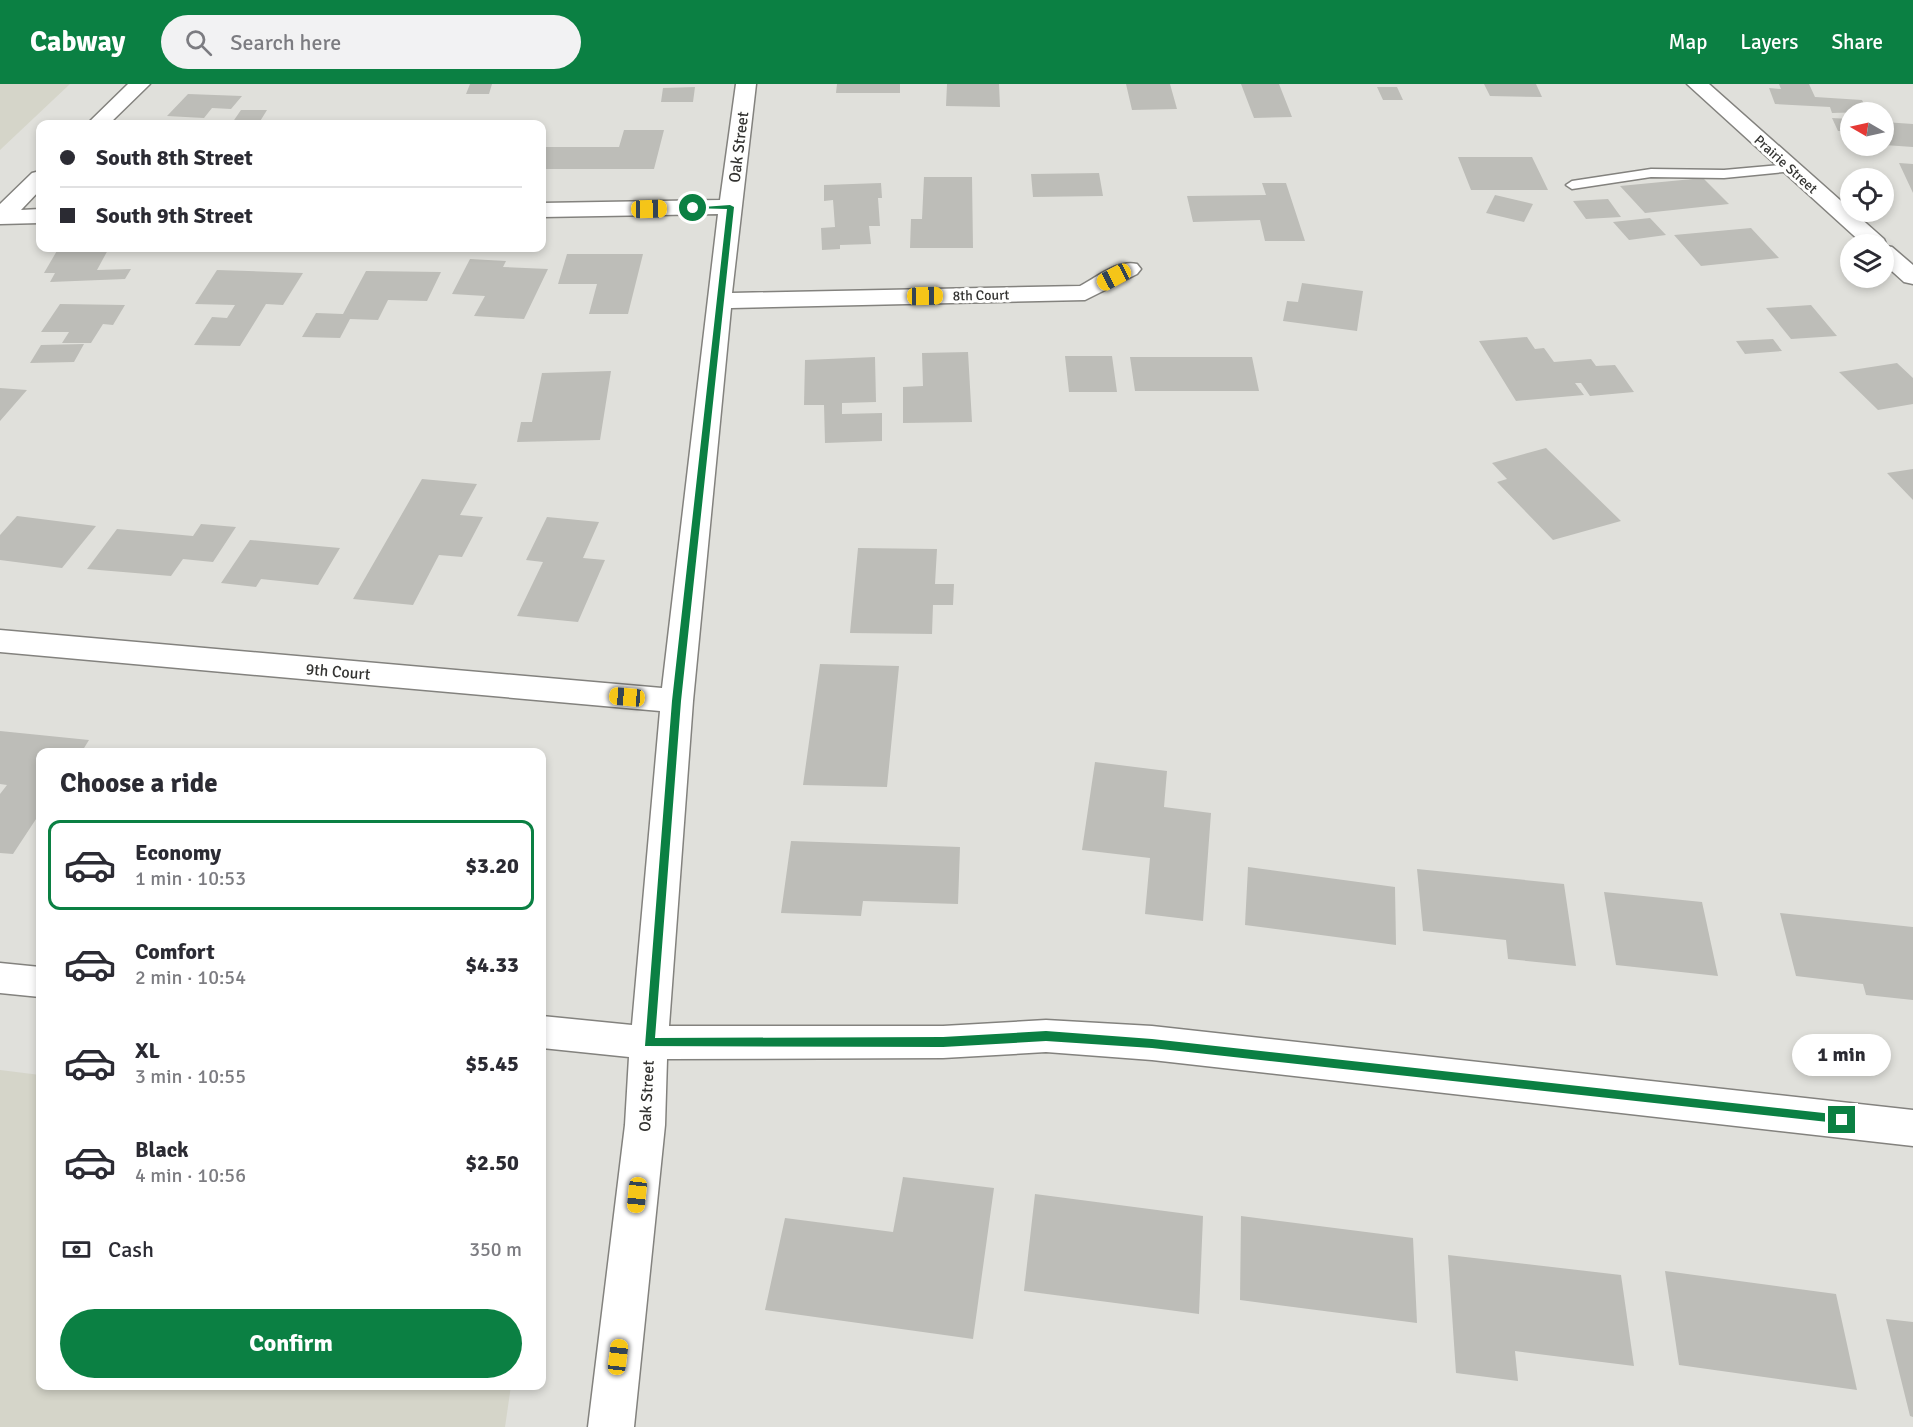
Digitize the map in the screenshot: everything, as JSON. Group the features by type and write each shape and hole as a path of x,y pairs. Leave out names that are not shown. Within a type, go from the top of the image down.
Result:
{"street":[{"path":"101,120 140,84"},
{"name":"Oak Street","path":"611,1427 645,1125 649,1043 677,701 719,301 746,84"},
{"name":"Prairie Street","path":"1697,84 1865,234"},
{"path":"0,217 36,182"},
{"path":"546,210 730,207"},
{"path":"0,217 36,216"},
{"path":"1894,261 1913,277"},
{"name":"8th Court","path":"719,301 1085,293 1129,269"},
{"name":"9th Court","path":"0,641 677,701"},
{"path":"0,978 36,982"},
{"path":"546,1032 649,1043 943,1042 1046,1036 1152,1043 1913,1128"}],"lane":[{"path":"1572,185 1651,173 1724,174 1790,168"}],"shaded area":[{"path":"0,84 70,84 0,150"},
{"path":"0,1070 36,1074 36,1390 510,1390 505,1427 0,1427"}],"building":[{"path":"470,84 492,84 489,94 466,94"},
{"path":"837,84 900,84 900,93 836,93"},
{"path":"947,84 999,84 1000,107 946,106"},
{"path":"1126,84 1170,84 1177,109 1132,110"},
{"path":"1241,84 1279,84 1292,117 1254,118"},
{"path":"1484,84 1536,84 1542,97 1490,96"},
{"path":"1779,84 1809,84 1815,97 1862,100 1863,102 1840,102 1840,113 1832,113 1830,107 1775,104 1769,88 1781,89"},
{"path":"695,87 693,102 661,102 663,88"},
{"path":"1377,87 1397,87 1403,100 1383,100"},
{"path":"188,94 242,96 231,109 212,108 204,118 167,116"},
{"path":"241,110 267,110 261,120 234,120"},
{"path":"1832,118 1840,118 1840,131"},
{"path":"1894,123 1913,124 1913,147 1894,146"},
{"path":"624,130 664,130 654,169 546,169 546,147 619,147"},
{"path":"1458,157 1532,157 1548,190 1471,190"},
{"path":"1899,163 1913,164 1913,193"},
{"path":"1099,173 1103,196 1033,197 1031,174"},
{"path":"924,177 972,177 973,248 910,248 911,219 922,219"},
{"path":"1703,178 1729,204 1645,213 1620,186"},
{"path":"881,183 882,198 878,198 880,226 869,226 871,244 840,245 840,249 822,250 821,228 835,227 833,200 824,201 824,185"},
{"path":"1262,183 1286,183 1305,241 1265,241 1260,220 1193,222 1187,196 1266,195"},
{"path":"1495,195 1533,204 1524,222 1486,213"},
{"path":"1608,199 1621,217 1586,219 1573,201"},
{"path":"1650,218 1666,235 1629,240 1613,222"},
{"path":"1751,228 1779,258 1701,266 1674,235"},
{"path":"56,252 107,252 97,270 131,269 125,279 50,282 55,273 44,273"},
{"path":"567,254 643,254 628,314 589,314 597,284 558,284"},
{"path":"470,259 506,261 503,267 548,269 524,319 474,316 485,296 452,294"},
{"path":"217,270 303,273 283,305 266,304 240,346 194,345 212,317 227,318 235,305 195,304"},
{"path":"366,271 441,272 427,301 388,300 378,320 350,319 340,338 302,337 316,313 343,314"},
{"path":"1302,283 1363,291 1357,331 1283,321 1287,301 1298,302"},
{"path":"60,304 125,305 113,325 103,324 91,343 62,343 69,332 41,332"},
{"path":"1811,305 1837,336 1791,339 1766,308"},
{"path":"1527,337 1535,349 1544,348 1554,362 1591,359 1596,366 1615,365 1634,392 1590,396 1581,383 1575,383 1584,395 1516,401 1479,341"},
{"path":"1773,339 1782,351 1745,354 1736,341"},
{"path":"84,344 74,362 30,363 41,345"},
{"path":"968,352 972,422 903,423 903,387 923,386 922,353"},
{"path":"1065,356 1112,356 1117,392 1069,392"},
{"path":"875,357 876,402 842,403 842,414 882,413 882,441 825,443 824,405 804,405 805,360"},
{"path":"1130,357 1252,357 1259,391 1135,391"},
{"path":"1897,363 1913,378 1913,404 1878,410 1839,372"},
{"path":"611,371 600,440 517,442 521,422 532,422 542,373"},
{"path":"0,388 27,390 0,421"},
{"path":"1546,448 1621,521 1553,540 1497,482 1507,479 1492,463"},
{"path":"1913,469 1913,500 1887,473"},
{"path":"422,479 477,484 460,515 483,517 462,557 439,555 413,605 353,599"},
{"path":"17,516 96,526 62,568 0,560 0,535"},
{"path":"547,517 599,522 583,558 605,560 578,622 517,616 543,562 526,560"},
{"path":"201,524 236,527 213,562 183,559 171,576 87,569 117,529 193,536"},
{"path":"250,540 340,548 318,585 261,579 256,587 221,583"},
{"path":"858,548 937,549 935,584 954,584 953,605 933,605 932,634 850,633"},
{"path":"820,664 899,666 887,787 803,785"},
{"path":"0,731 89,740 84,748 36,748 36,819 13,854 0,853 0,794 7,785 0,784"},
{"path":"1095,762 1167,771 1164,807 1211,813 1203,921 1145,914 1150,858 1082,850"},
{"path":"791,841 960,847 958,904 863,901 861,916 781,913"},
{"path":"1248,867 1395,887 1396,945 1245,925"},
{"path":"1417,869 1564,884 1576,966 1508,959 1506,940 1423,931"},
{"path":"1604,892 1702,902 1718,976 1616,965"},
{"path":"1780,913 1913,927 1913,1000 1866,995 1863,984 1796,976"},
{"path":"903,1177 994,1188 973,1339 765,1310 785,1218 893,1232"},
{"path":"1035,1194 1203,1216 1199,1314 1024,1291"},
{"path":"1241,1216 1413,1238 1417,1323 1240,1300"},
{"path":"1448,1255 1621,1275 1634,1366 1515,1351 1518,1381 1456,1373"},
{"path":"1665,1271 1836,1294 1857,1390 1679,1365"},
{"path":"1886,1319 1913,1322 1913,1417 1910,1416"}],"route":[{"path":"693,208 730,207 677,701 649,1043 943,1042 1046,1036 1152,1043 1842,1120"}]}
